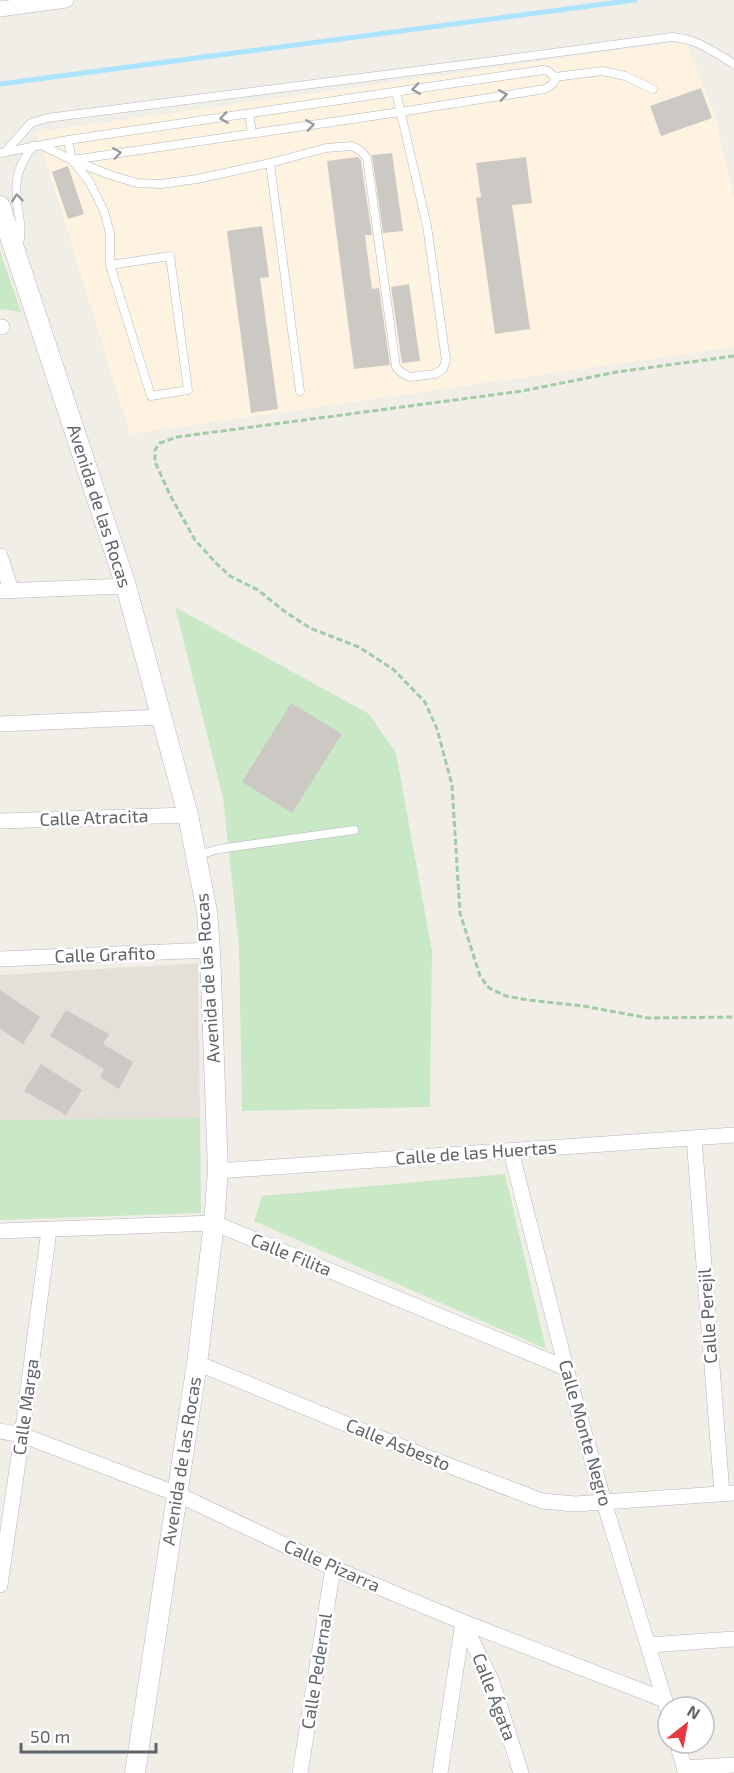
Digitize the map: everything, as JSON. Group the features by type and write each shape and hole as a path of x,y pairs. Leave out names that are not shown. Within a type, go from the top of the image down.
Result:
{"street":[{"path":"0,9 66,0"},
{"name":"Avenida de las Rocas","path":"0,206 126,586 188,815 207,912 218,1171 214,1223 197,1363 135,1773"},
{"path":"0,556 5,590 126,586"},
{"path":"0,724 162,717"},
{"name":"Calle Atracita","path":"0,821 188,815"},
{"name":"Calle Grafito","path":"0,959 210,950"},
{"name":"Calle de las Huertas","path":"218,1171 734,1135"},
{"name":"Calle Perejil","path":"694,1138 728,1493"},
{"name":"Calle Monte Negro","path":"511,1151 566,1368 603,1502 663,1695"},
{"name":"Calle Filita","path":"0,1231 214,1223 566,1368"},
{"name":"Calle Marga","path":"0,1585 49,1230"},
{"name":"Calle Asbesto","path":"197,1363 429,1458 542,1501 575,1504 728,1493"},
{"name":"Calle Pizarra","path":"0,1431 22,1435 177,1494 333,1568 656,1702"},
{"name":"Calle Pedernal","path":"300,1773 333,1568"},
{"path":"440,1773 463,1622"},
{"name":"Calle Ágata","path":"463,1622 492,1682 521,1773"},
{"path":"648,1645 734,1639"},
{"path":"680,1755 685,1771 734,1765"}],"lane":[{"path":"3,152 31,123 47,118 672,37 687,38 699,43 734,64"},
{"path":"3,152 68,140 543,70 555,77 603,71 625,76 653,89"},
{"path":"72,159 400,112 545,88 551,86 555,77"},
{"path":"37,146 119,178 137,183 161,184 197,179 326,148 352,146 361,151 367,159 396,367 410,377 435,374 443,369 446,360 427,226 396,92"},
{"path":"249,114 252,134"},
{"path":"68,140 72,159 89,181 104,211 110,233 110,265 151,396 188,390 170,256 110,265"},
{"path":"16,254 21,226 16,179 19,166 37,146"},
{"path":"270,163 300,392"},
{"path":"196,856 219,849 354,830"}],"path":[{"path":"734,356 617,372 522,391 177,436 160,443 155,450 155,462 195,540 230,576 258,590 284,611 310,627 359,647 394,670 425,702 437,729 452,785 460,913 480,976 489,987 506,996 583,1006 648,1018 734,1017"}],"shaded area":[{"path":"685,41 715,115 734,199 734,347 130,434 37,132"},
{"path":"198,963 200,1118 0,1120 0,975"}],"green space":[{"path":"0,251 21,312 0,309"},
{"path":"175,607 369,714 396,753 432,951 430,1107 242,1111 239,946 223,798"},
{"path":"200,1118 201,1213 0,1220 0,1120"},
{"path":"505,1174 546,1349 254,1221 262,1196"}],"building":[{"path":"701,88 712,118 661,136 650,106"},
{"path":"392,153 403,231 383,233 372,155"},
{"path":"358,157 361,161 372,235 365,235 372,289 379,288 390,365 354,369 327,161"},
{"path":"526,157 532,203 512,205 530,329 495,334 476,198 481,197 476,163"},
{"path":"68,166 84,214 68,219 52,172"},
{"path":"262,226 269,277 260,278 278,409 251,413 227,231"},
{"path":"409,284 420,361 402,363 391,287"},
{"path":"291,703 342,734 292,813 242,782"},
{"path":"0,990 40,1017 23,1044 0,1029"},
{"path":"66,1010 109,1034 103,1044 133,1062 119,1089 100,1077 104,1069 50,1036"},
{"path":"41,1064 82,1090 66,1115 24,1091"}],"waterway":[{"path":"0,84 635,0"}]}
